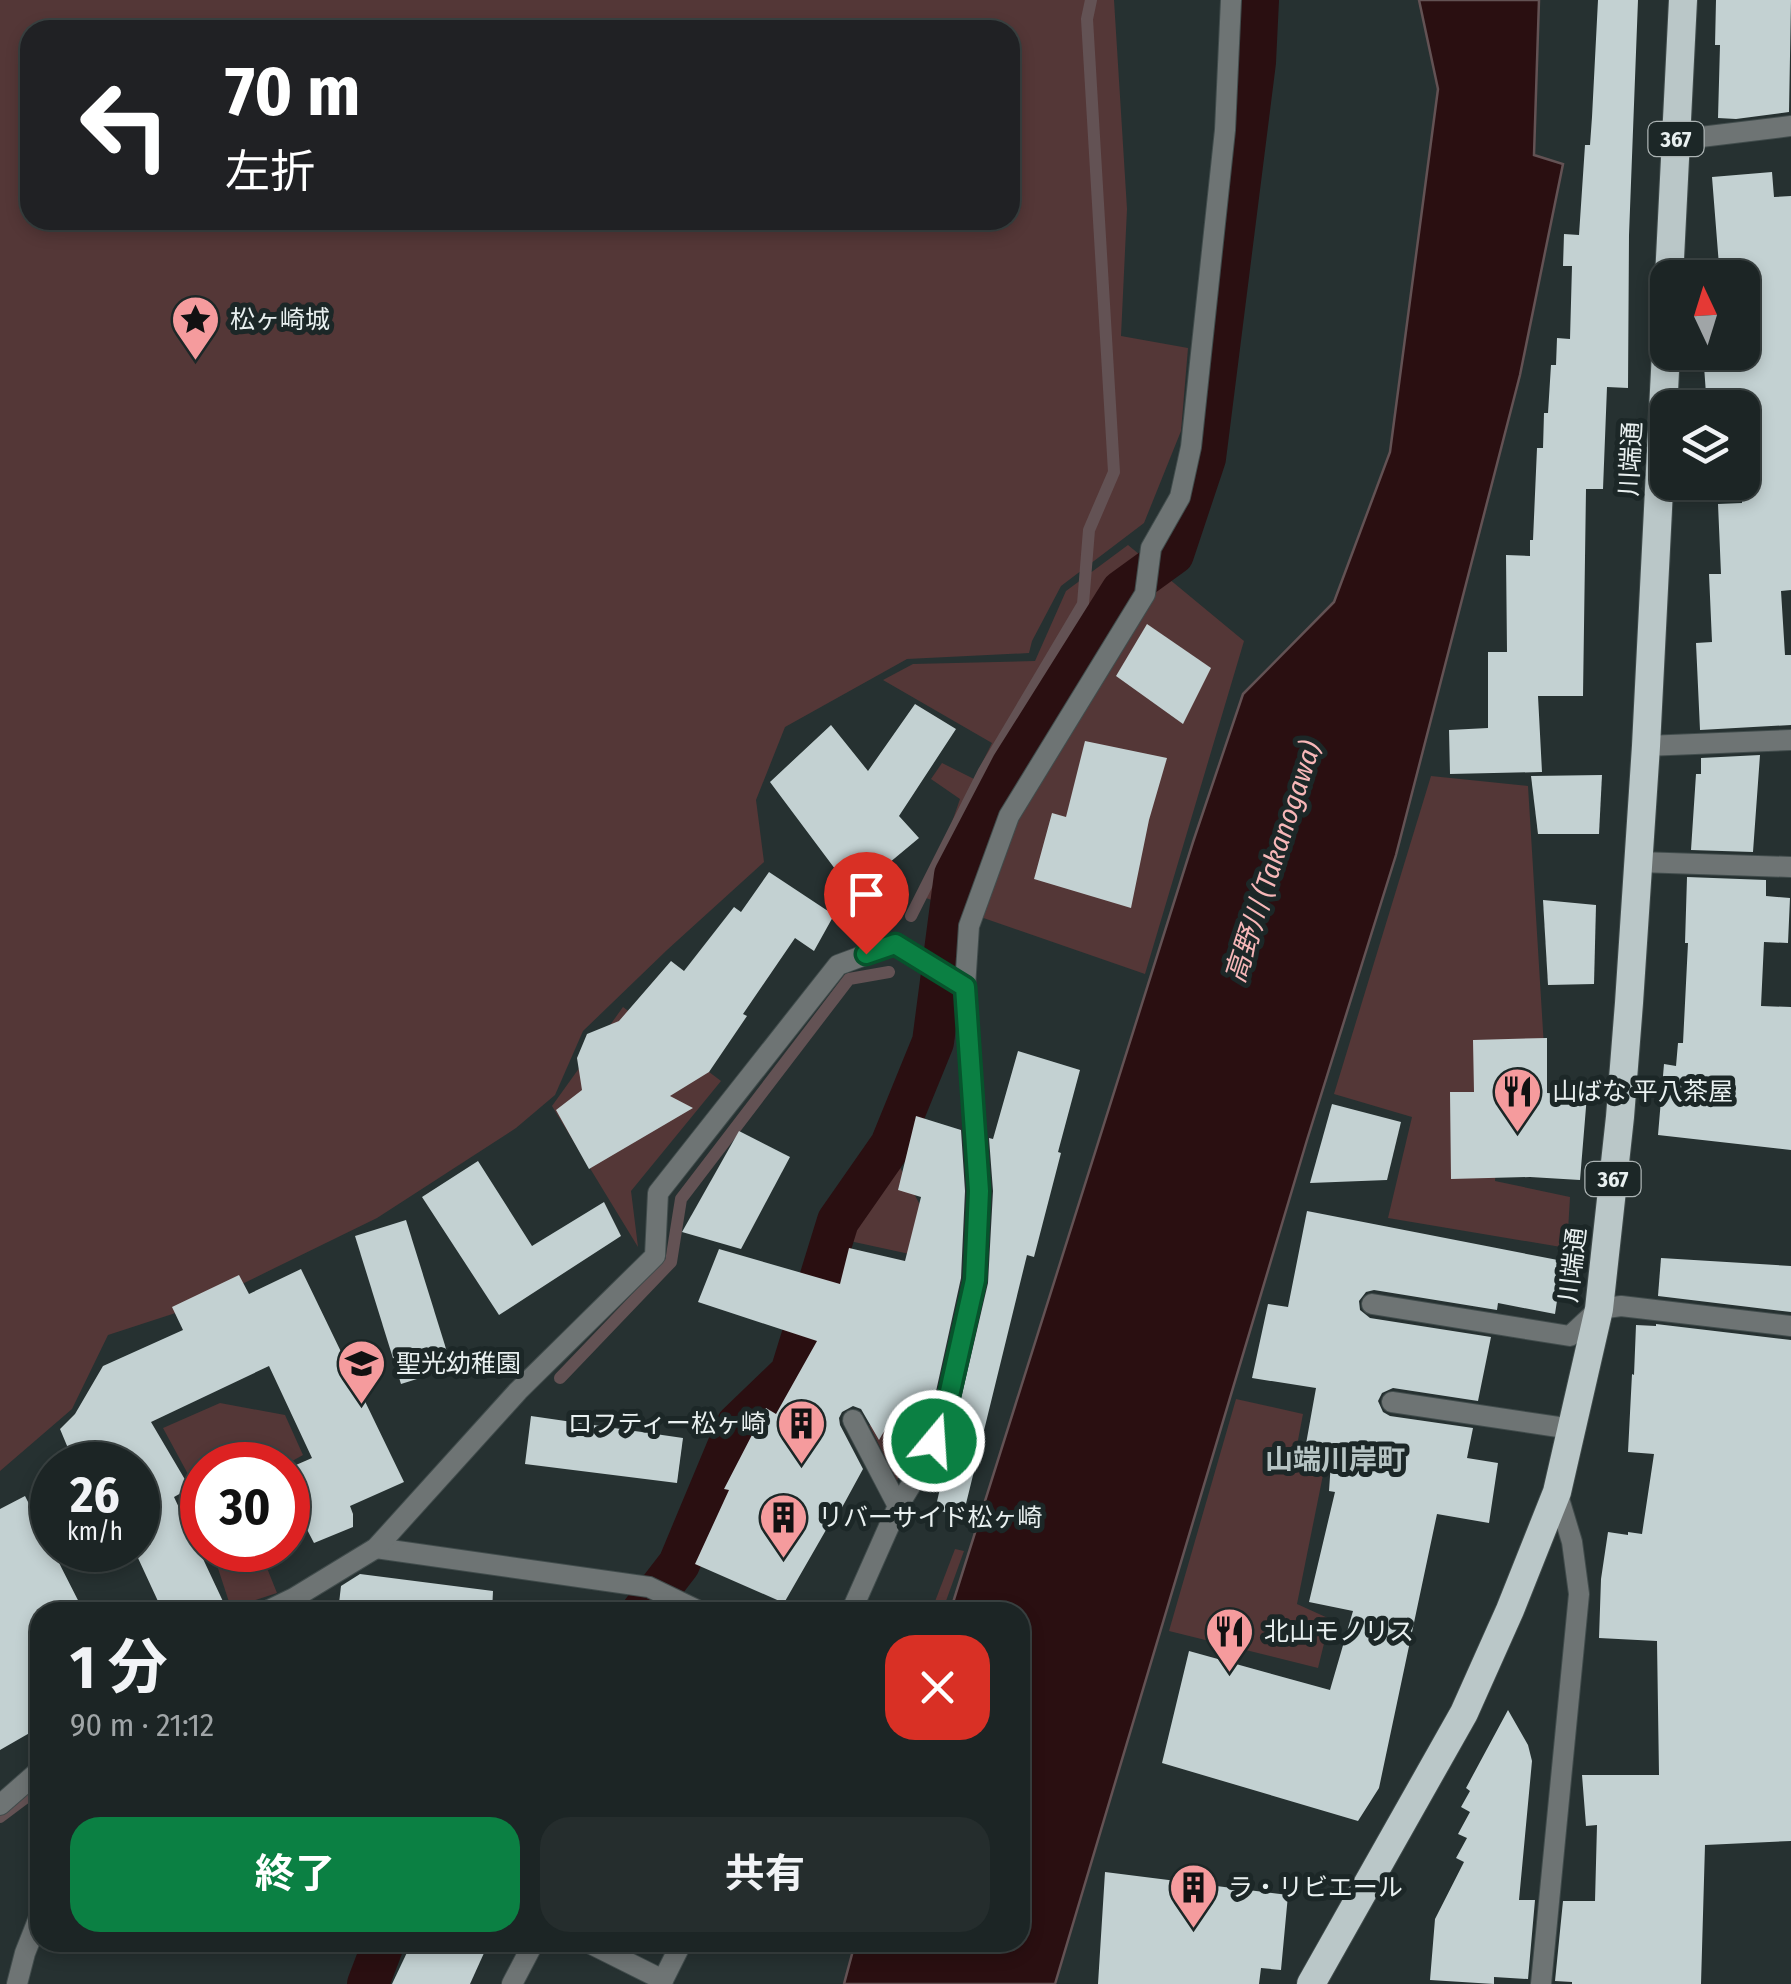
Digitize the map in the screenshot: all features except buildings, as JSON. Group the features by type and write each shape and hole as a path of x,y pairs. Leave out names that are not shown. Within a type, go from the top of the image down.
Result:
{"highway":[{"name":"367","path":"1670,260 1683,0"},
{"name":"川端通","path":"1311,1984 1464,1713 1510,1610 1557,1492 1599,1309 1620,1117 1638,862 1665,370"}],"street":[{"path":"855,1602 898,1506 924,1464 944,1418 975,1280 979,1191 958,983 969,926 1009,816 1145,594 1151,548 1180,497 1192,447 1225,130 1231,0"},
{"path":"1676,140 1791,126"},
{"path":"1646,746 1791,740"},
{"path":"1638,862 1791,866"},
{"path":"286,1602 376,1548 518,1391 655,1256 658,1194 838,965 895,944 958,983"},
{"path":"1372,1304 1570,1336 1599,1309 1621,1306 1791,1326"},
{"path":"1392,1402 1572,1429"},
{"path":"852,1420 898,1506"},
{"path":"1541,1984 1579,1594 1572,1542 1557,1492"},
{"path":"376,1548 657,1590 681,1602"},
{"path":"0,1805 30,1779"},
{"path":"17,1984 30,1939"},
{"path":"512,1984 529,1952"},
{"path":"606,1952 662,1982 677,1952"}],"shaded area":[{"path":"0,0 1114,0 1127,209 1121,336 1188,348 1181,431 1144,523 1061,586 1029,653 907,659 785,727 756,800 764,862 583,1031 555,1095 516,1128 377,1218 197,1306 108,1335 72,1409 0,1471"},
{"path":"1128,545 1244,641 1145,974 926,898 960,799 931,779 942,763 974,779 992,743 883,680 913,664 1035,661 1066,591"},
{"path":"1431,776 1528,786 1546,1080 1503,1076 1495,1181 1570,1197 1567,1248 1388,1218 1412,1117 1334,1094"},
{"path":"623,1007 721,1081 631,1191 638,1247 552,1106"},
{"path":"895,1158 951,1263 845,1240"},
{"path":"1236,1399 1303,1414 1294,1461 1324,1470 1297,1604 1330,1619 1318,1668 1169,1631"},
{"path":"220,1403 285,1415 297,1442 180,1442 180,1459 163,1428"},
{"path":"869,1425 915,1435 897,1481"},
{"path":"955,1549 964,1551 946,1602 935,1602"},
{"path":"219,1572 269,1572 277,1593 249,1602 229,1602"}],"water":[{"name":"高野川 (Takanogawa)","path":"1419,0 1539,0 1534,155 1563,164 1520,375 1396,855 1055,1984 844,1984 853,1952 1030,1952 1030,1602 953,1602 1243,694 1334,602 1390,452 1438,89"}],"waterway":[{"path":"911,916 984,771 1083,604 1089,530 1114,472 1087,19 1091,0"},
{"path":"650,1602 679,1564 737,1425 791,1373 838,1221 891,1145 933,1042 955,875 1012,766 1122,591 1173,554 1205,458 1255,62 1258,0"},
{"path":"560,1378 671,1262 681,1199 849,979 889,972"},
{"path":"0,1817 30,1794"},
{"path":"368,1984 380,1952"}],"place":[{"name":"松ヶ崎城","path":"195,362"},
{"name":"山ばな 平八茶屋","path":"1517,1134"},
{"name":"聖光幼稚園","path":"361,1406"},
{"name":"ロフティー松ヶ崎","path":"801,1466"},
{"name":"リバーサイド松ヶ崎","path":"783,1560"},
{"name":"北山モノリス","path":"1229,1674"},
{"name":"ラ・リビエール","path":"1193,1930"}],"district":[{"name":"山端川岸町","path":"1335,1459"}],"route":[{"path":"866,954 895,944 965,987 979,1191 975,1280 944,1418 934,1441"}]}
